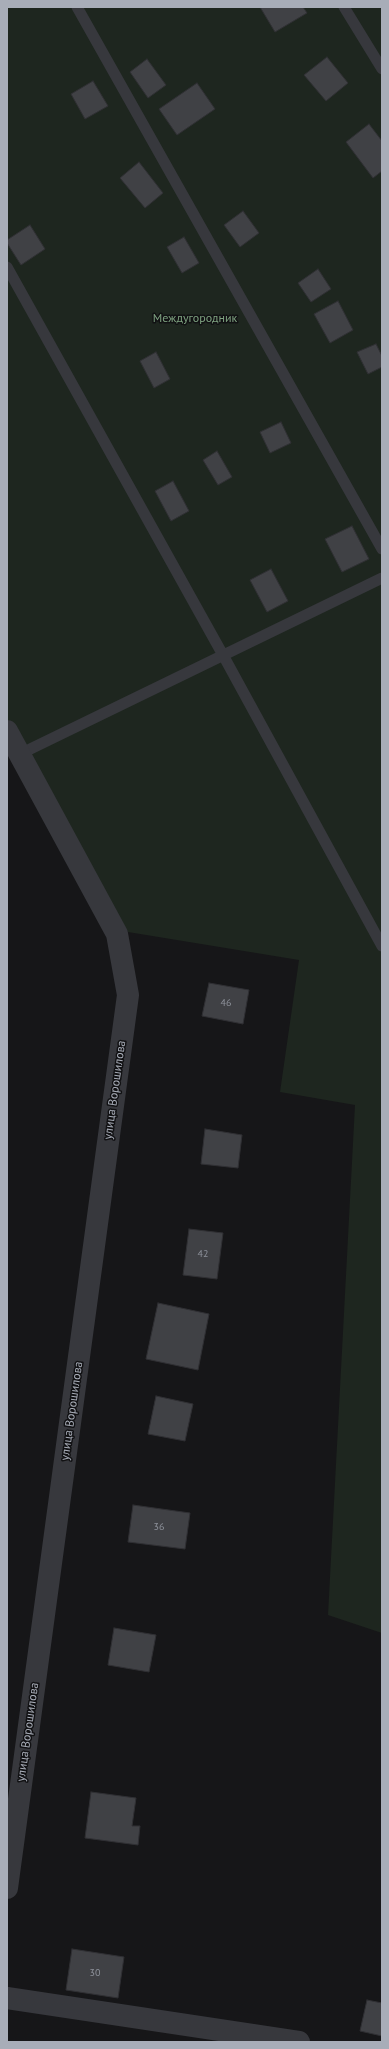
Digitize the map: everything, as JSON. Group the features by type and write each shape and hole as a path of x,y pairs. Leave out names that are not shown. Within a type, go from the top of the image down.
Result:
{"street":[{"name":"улица Ворошилова","path":"7,731 117,934 128,995 7,1888"},
{"path":"7,1998 299,2042"}],"lane":[{"path":"77,7 382,549"},
{"path":"344,7 382,69"},
{"path":"7,267 223,655 382,946"},
{"path":"20,754 382,578"}],"green space":[{"name":"Междугородник","path":"7,7 382,7 382,1633 328,1615 355,1105 280,1092 299,960 128,932 7,724"}],"building":[{"path":"260,7 303,7 307,13 275,32"},
{"path":"327,57 348,83 326,101 304,75"},
{"path":"147,59 166,85 148,98 130,72"},
{"path":"93,81 108,106 85,119 71,94"},
{"path":"197,83 215,109 177,135 159,109"},
{"path":"369,124 382,141 382,171 373,178 346,142"},
{"path":"139,162 163,193 145,208 120,178"},
{"path":"243,211 259,233 240,247 224,225"},
{"path":"30,225 45,249 21,265 7,243 7,240"},
{"path":"184,237 199,263 182,273 167,247"},
{"path":"318,269 331,289 311,302 298,283"},
{"path":"338,301 353,330 330,343 314,314"},
{"path":"376,344 382,356 382,367 368,374 357,352"},
{"path":"156,352 170,379 154,388 140,361"},
{"path":"281,422 291,443 270,453 260,432"},
{"path":"217,451 232,477 218,485 203,460"},
{"path":"173,481 189,511 171,521 155,491"},
{"path":"352,526 369,559 342,572 325,539"},
{"path":"271,569 288,601 267,612 250,580"},
{"path":"209,983 249,990 243,1024 202,1016"},
{"path":"205,1129 242,1135 238,1168 201,1164"},
{"path":"189,1229 223,1233 217,1279 183,1275"},
{"path":"158,1303 209,1314 198,1370 146,1359"},
{"path":"156,1396 193,1404 185,1441 148,1434"},
{"path":"133,1505 190,1513 185,1549 128,1542"},
{"path":"114,1628 156,1635 149,1672 108,1665"},
{"path":"91,1792 136,1798 132,1826 140,1826 138,1845 85,1838"},
{"path":"72,1949 124,1957 118,1998 66,1990"},
{"path":"367,2000 382,2003 382,2036 360,2031"}]}
